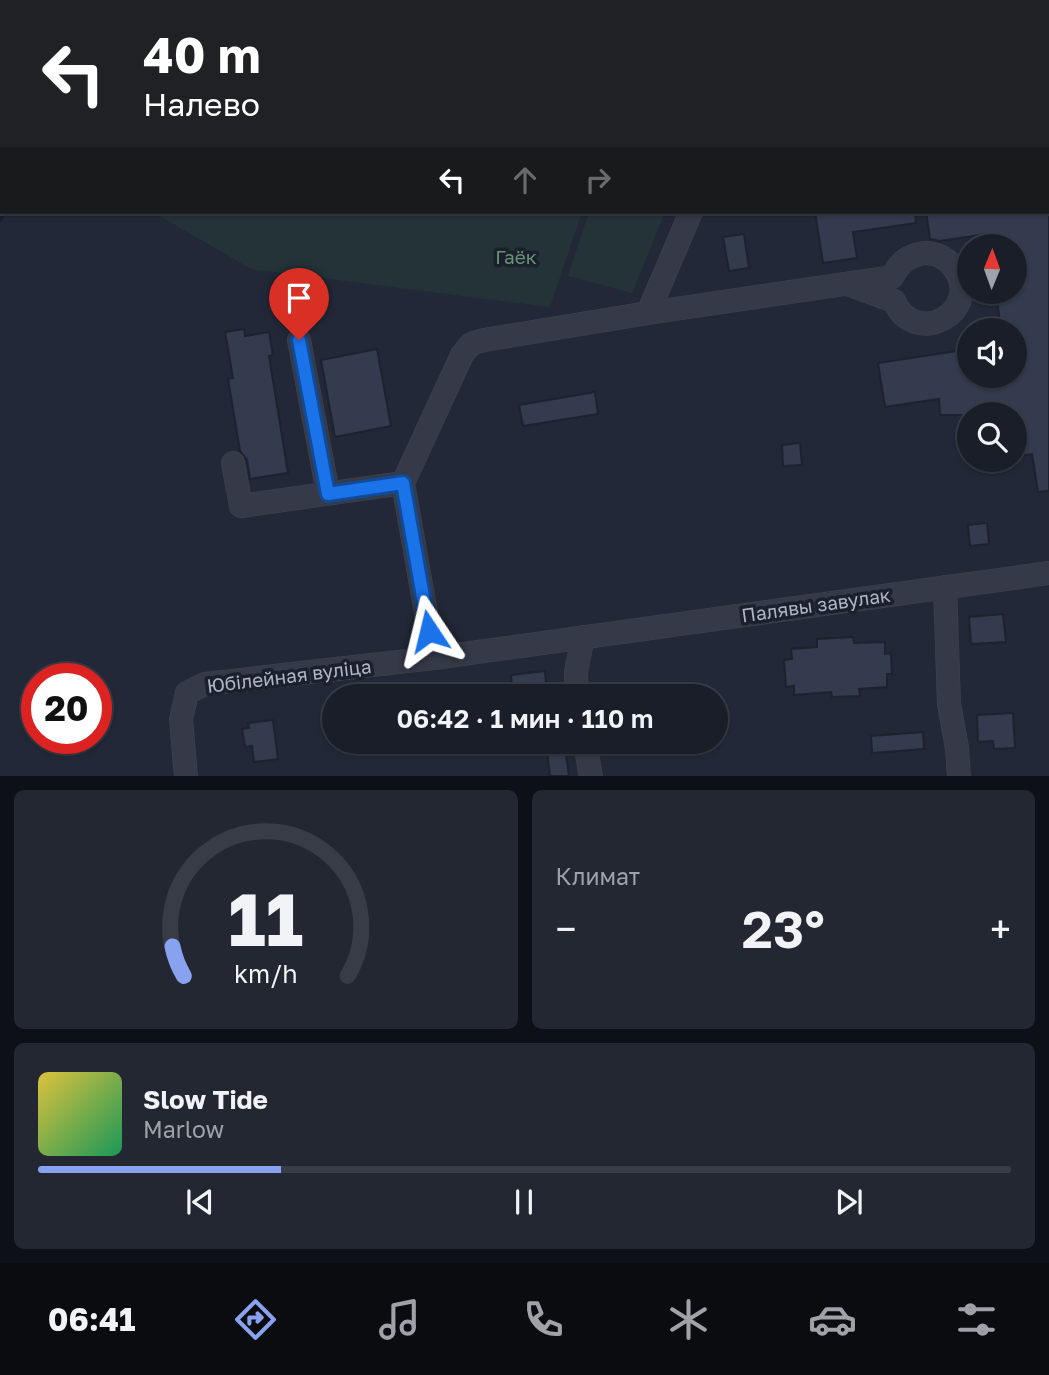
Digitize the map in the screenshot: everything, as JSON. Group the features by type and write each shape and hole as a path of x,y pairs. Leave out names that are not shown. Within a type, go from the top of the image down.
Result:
{"street":[{"path":"648,313 690,214"},
{"path":"434,658 403,483 462,355 471,344 648,313 892,277 905,260 917,254 941,256 951,263 959,274 961,286 955,310 938,322 926,324 903,316 894,300 847,284"},
{"path":"299,340 328,494"},
{"path":"233,463 241,506 403,483"},
{"name":"Палявы завулак","path":"583,637 1049,573"},
{"path":"945,587 949,704 959,776"},
{"path":"576,684 576,672 583,637"},
{"name":"Юбілейная вуліца","path":"186,776 181,719 187,693 205,684 434,658 583,637"},
{"path":"587,754 591,776"}],"green space":[{"name":"Гаёк","path":"156,214 581,214 550,307 251,269"},
{"path":"588,214 664,214 632,293 568,276"}],"building":[{"path":"815,214 915,214 916,223 853,232 857,258 823,263"},
{"path":"926,214 1049,214 1049,491 1038,492 1032,454 1027,455 1027,402 957,402 957,415 940,415 939,399 885,407 878,363 957,351 957,388 1027,388 1027,318 999,318 998,304 1027,304 1027,234 957,234 957,238 940,241 930,239"},
{"path":"744,234 749,268 729,271 723,237"},
{"path":"244,329 245,336 269,332 273,355 269,356 288,473 250,479 247,460 240,451 228,379 233,378 225,332"},
{"path":"377,349 391,426 335,437 321,360"},
{"path":"595,392 598,414 523,426 519,405"},
{"path":"800,443 802,465 783,466 782,445"},
{"path":"987,523 989,544 970,546 968,525"},
{"path":"1003,614 1006,642 971,644 969,617"},
{"path":"853,637 854,643 885,642 885,654 891,653 892,674 887,674 887,687 859,689 860,696 832,697 831,692 794,695 794,686 786,687 784,660 792,659 791,649 817,647 817,639"},
{"path":"545,671 546,684 512,684 511,675"},
{"path":"1013,713 1015,748 994,749 993,741 978,742 977,715"},
{"path":"273,720 278,759 254,762 252,746 245,747 242,729 249,728 248,723"},
{"path":"923,732 924,749 872,753 871,736"},
{"path":"547,754 566,754 569,776 550,776"}],"route":[{"path":"299,340 328,494 403,483 429,631"}]}
